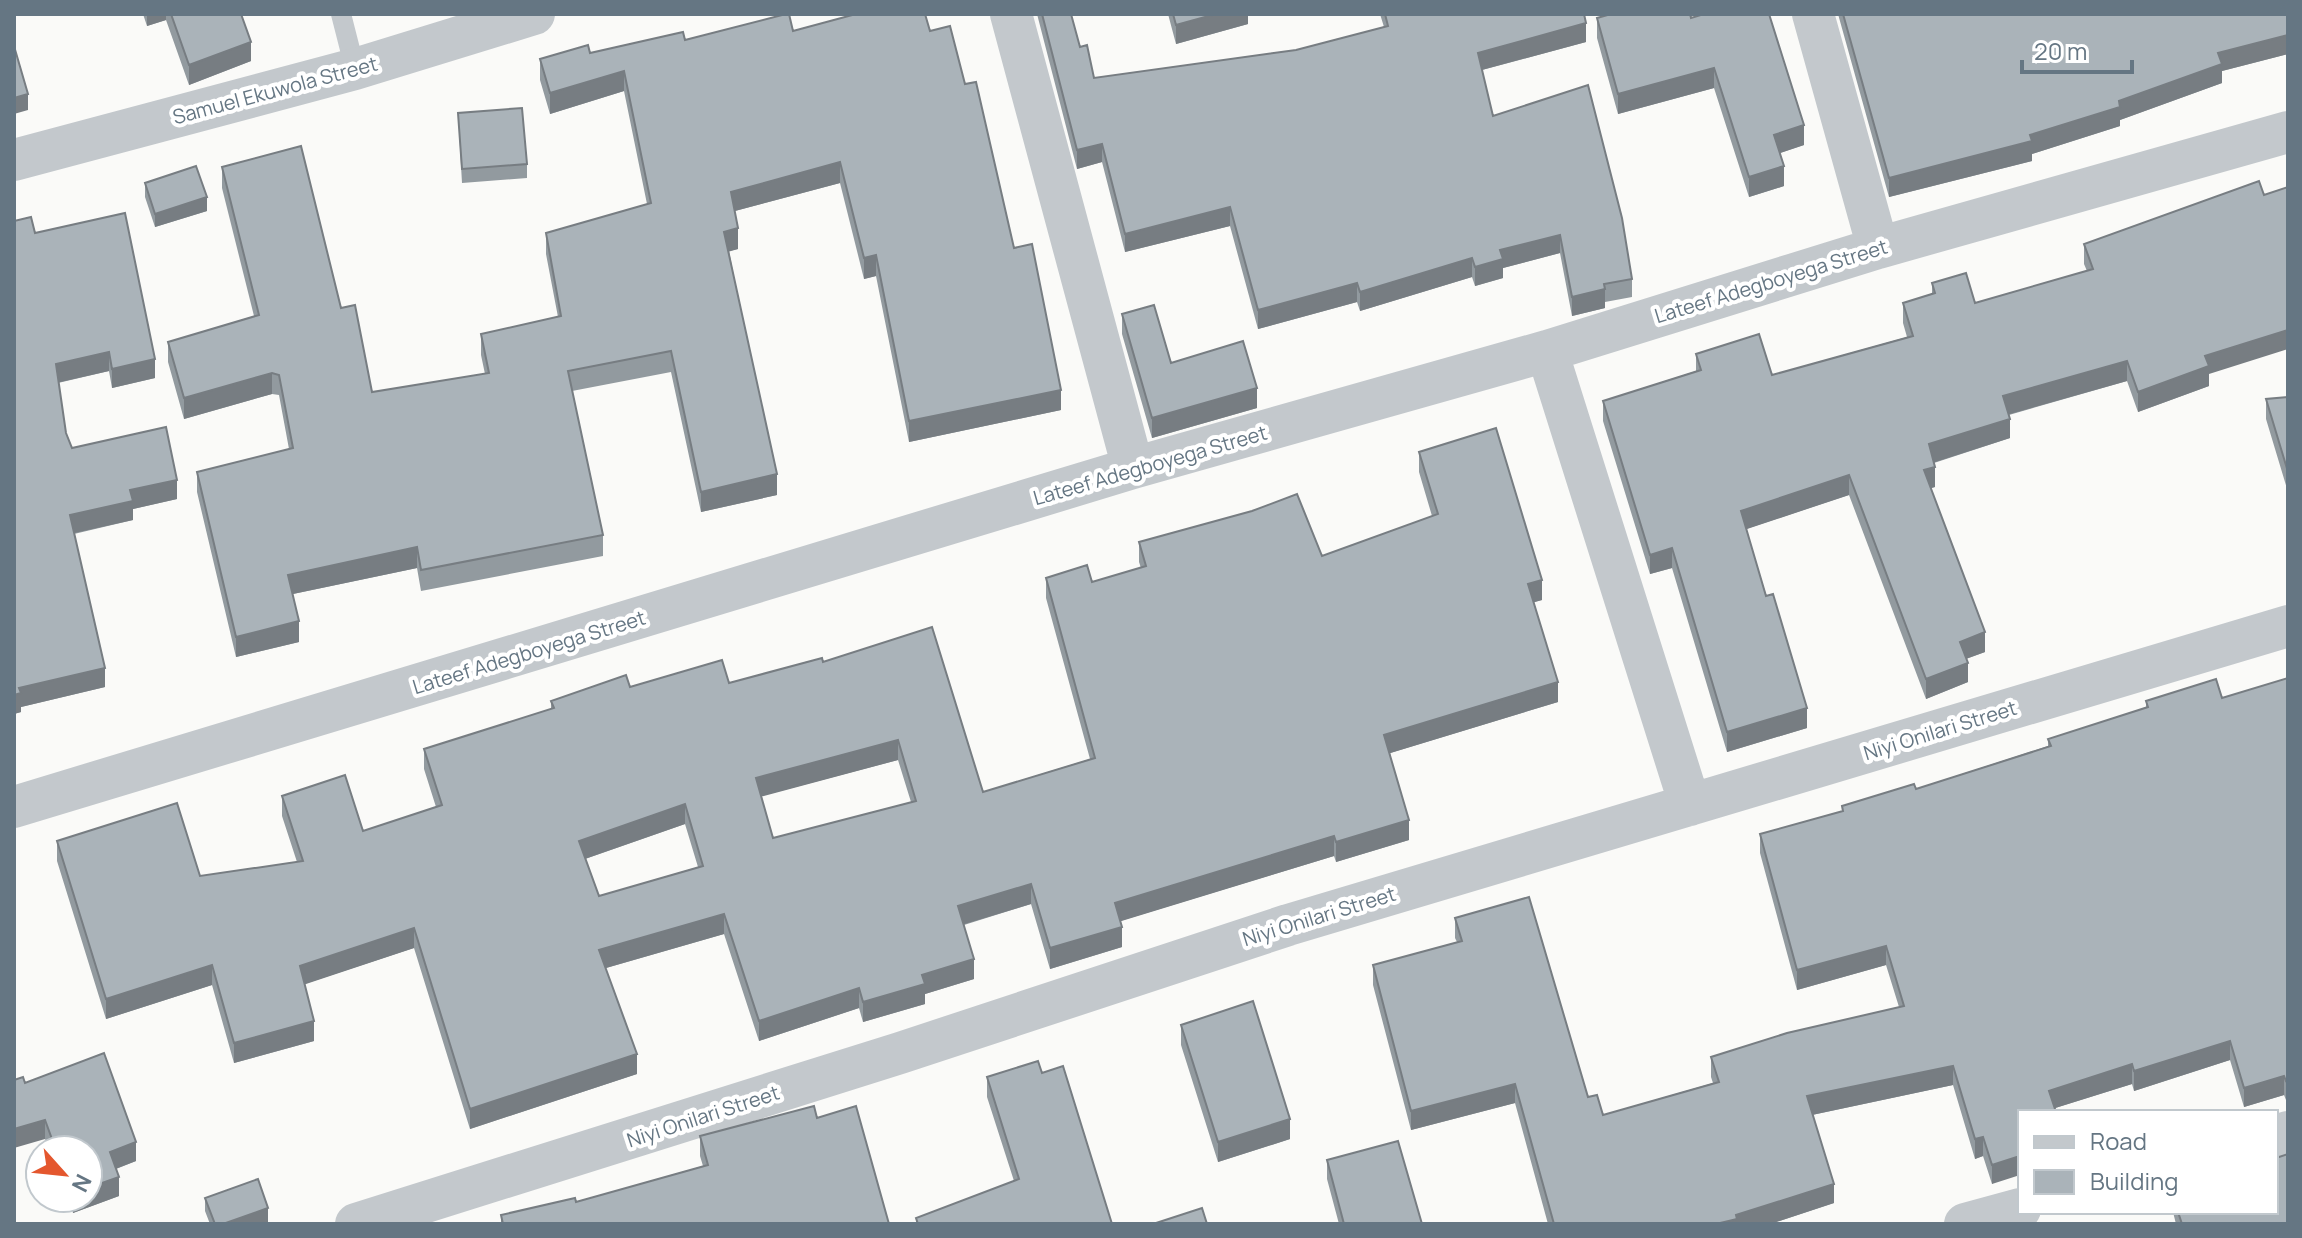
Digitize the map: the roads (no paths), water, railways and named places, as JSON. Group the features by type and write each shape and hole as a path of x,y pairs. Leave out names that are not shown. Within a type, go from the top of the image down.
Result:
{"street":[{"name":"Samuel Ekuwola Street","path":"14,160 355,69 534,14"},
{"path":"1011,14 1133,468"},
{"path":"1813,14 1878,248"},
{"name":"Lateef Adegboyega Street","path":"14,807 1133,468 1547,351 1878,248 2288,132"},
{"path":"1547,351 1690,805"},
{"name":"Niyi Onilari Street","path":"356,1224 885,1057 1288,925 2288,626"},
{"path":"1965,1224 2018,1210"}],"lane":[{"path":"341,14 355,69"}]}
